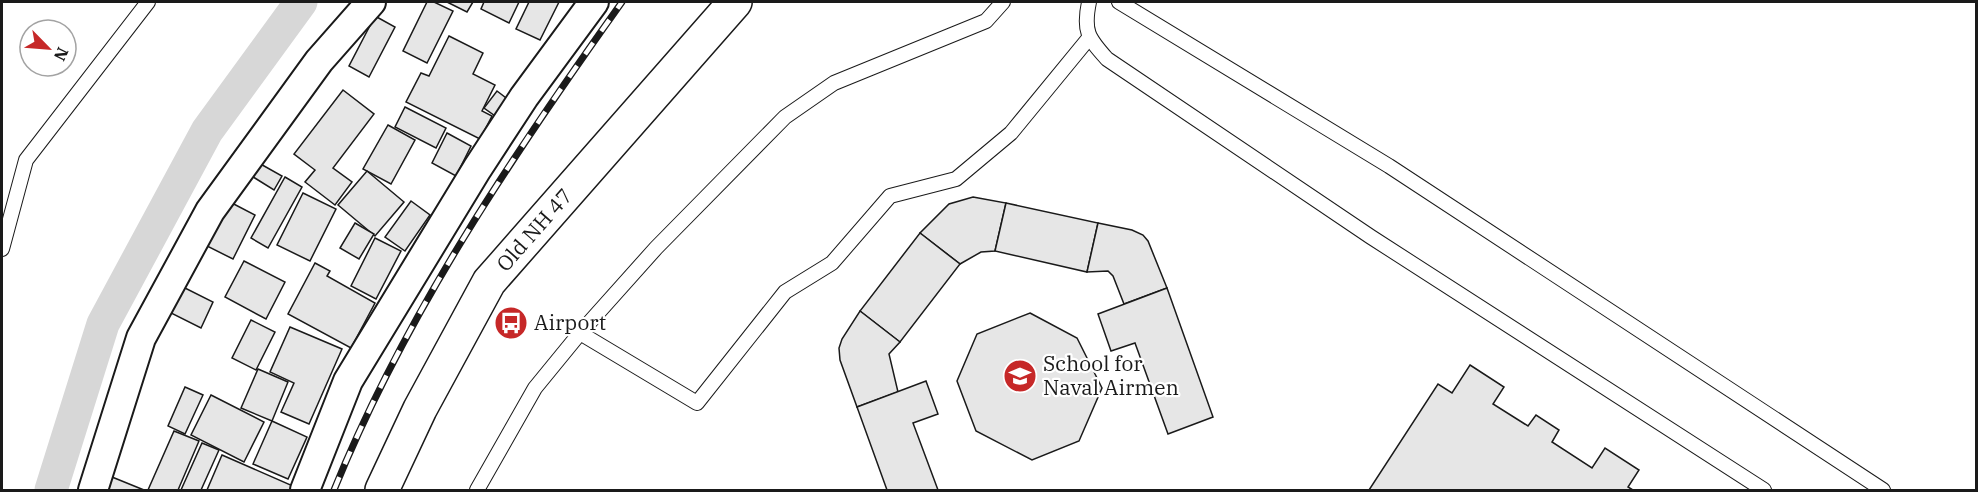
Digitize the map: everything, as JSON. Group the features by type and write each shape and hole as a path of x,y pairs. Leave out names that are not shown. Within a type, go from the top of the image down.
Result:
{"main road":[{"name":"Old NH 47","path":"382,490 420,409 489,282 735,2"}],"street":[{"path":"93,490 141,338 210,211 318,61 371,2"},
{"path":"305,490 348,381 477,168 524,97 594,2"}],"lane":[{"path":"2,249 26,160 148,2"},
{"path":"477,490 535,387 656,248 785,117 834,84 987,21 1003,2"},
{"path":"1089,2 1085,19 1089,38 1107,59 1352,224 1764,490"},
{"path":"1119,2 1389,166 1883,490"},
{"path":"580,333 697,403 785,292 832,263 890,196 956,179 1011,133 1089,38"}],"building":[{"path":"427,2 434,2 453,11 427,63 403,51"},
{"path":"447,2 473,2 467,12"},
{"path":"484,2 519,2 509,23 481,9"},
{"path":"529,2 559,2 540,40 516,29"},
{"path":"375,16 395,27 369,77 349,66"},
{"path":"449,36 483,53 473,74 495,85 482,111 492,116 480,139 406,102 421,73 429,76"},
{"path":"343,90 374,114 333,168 352,182 335,205 305,182 315,170 294,154"},
{"path":"497,91 510,101 498,118 484,108"},
{"path":"405,107 446,128 436,148 395,127"},
{"path":"388,125 415,140 391,184 363,169"},
{"path":"447,133 471,146 456,176 432,163"},
{"path":"257,162 282,176 274,190 250,175"},
{"path":"367,171 404,202 375,236 338,205"},
{"path":"285,177 302,187 268,248 251,238"},
{"path":"303,193 336,209 310,261 277,245"},
{"path":"973,197 1006,203 995,251 981,252 960,264 920,233 949,204"},
{"path":"228,201 255,215 233,259 205,245"},
{"path":"411,201 430,215 405,251 385,237"},
{"path":"1006,203 1098,223 1087,272 995,251"},
{"path":"355,223 374,234 359,259 340,248"},
{"path":"1098,223 1132,230 1143,235 1148,241 1167,288 1124,304 1113,276 1108,271 1087,272"},
{"path":"920,233 960,264 900,342 860,311"},
{"path":"375,238 401,251 376,299 351,286"},
{"path":"244,261 285,282 266,319 225,297"},
{"path":"315,263 330,271 327,276 375,303 351,348 288,314"},
{"path":"179,285 213,302 201,328 167,311"},
{"path":"1167,288 1213,417 1168,434 1135,343 1111,351 1098,314"},
{"path":"860,311 900,342 889,354 898,392 857,407 840,360 839,348 842,339"},
{"path":"1030,313 1077,338 1102,388 1079,441 1032,460 976,431 957,381 977,334"},
{"path":"251,320 275,332 256,370 232,358"},
{"path":"290,327 342,349 309,424 281,412 294,383 270,372"},
{"path":"1470,365 1504,387 1493,404 1528,426 1536,415 1559,430 1552,442 1592,468 1605,448 1639,470 1628,487 1633,490 1369,490 1438,384 1452,393"},
{"path":"258,369 288,382 272,421 241,408"},
{"path":"926,381 938,414 913,423 938,490 887,490 857,407"},
{"path":"185,387 203,395 185,434 168,426"},
{"path":"211,395 264,422 244,462 191,435"},
{"path":"272,421 307,437 288,479 253,464"},
{"path":"174,431 199,441 178,490 148,490"},
{"path":"202,443 219,450 201,490 181,490"},
{"path":"222,455 293,486 291,490 207,490"},
{"path":"112,477 144,490 106,490"}],"waterway":[{"path":"51,490 103,324 207,131 301,2"}],"railway":[{"path":"334,490 362,425 428,299 541,118 622,2"}],"place":[{"name":"Airport","path":"511,323"},
{"name":"School for Naval Airmen","path":"1020,376"}]}
